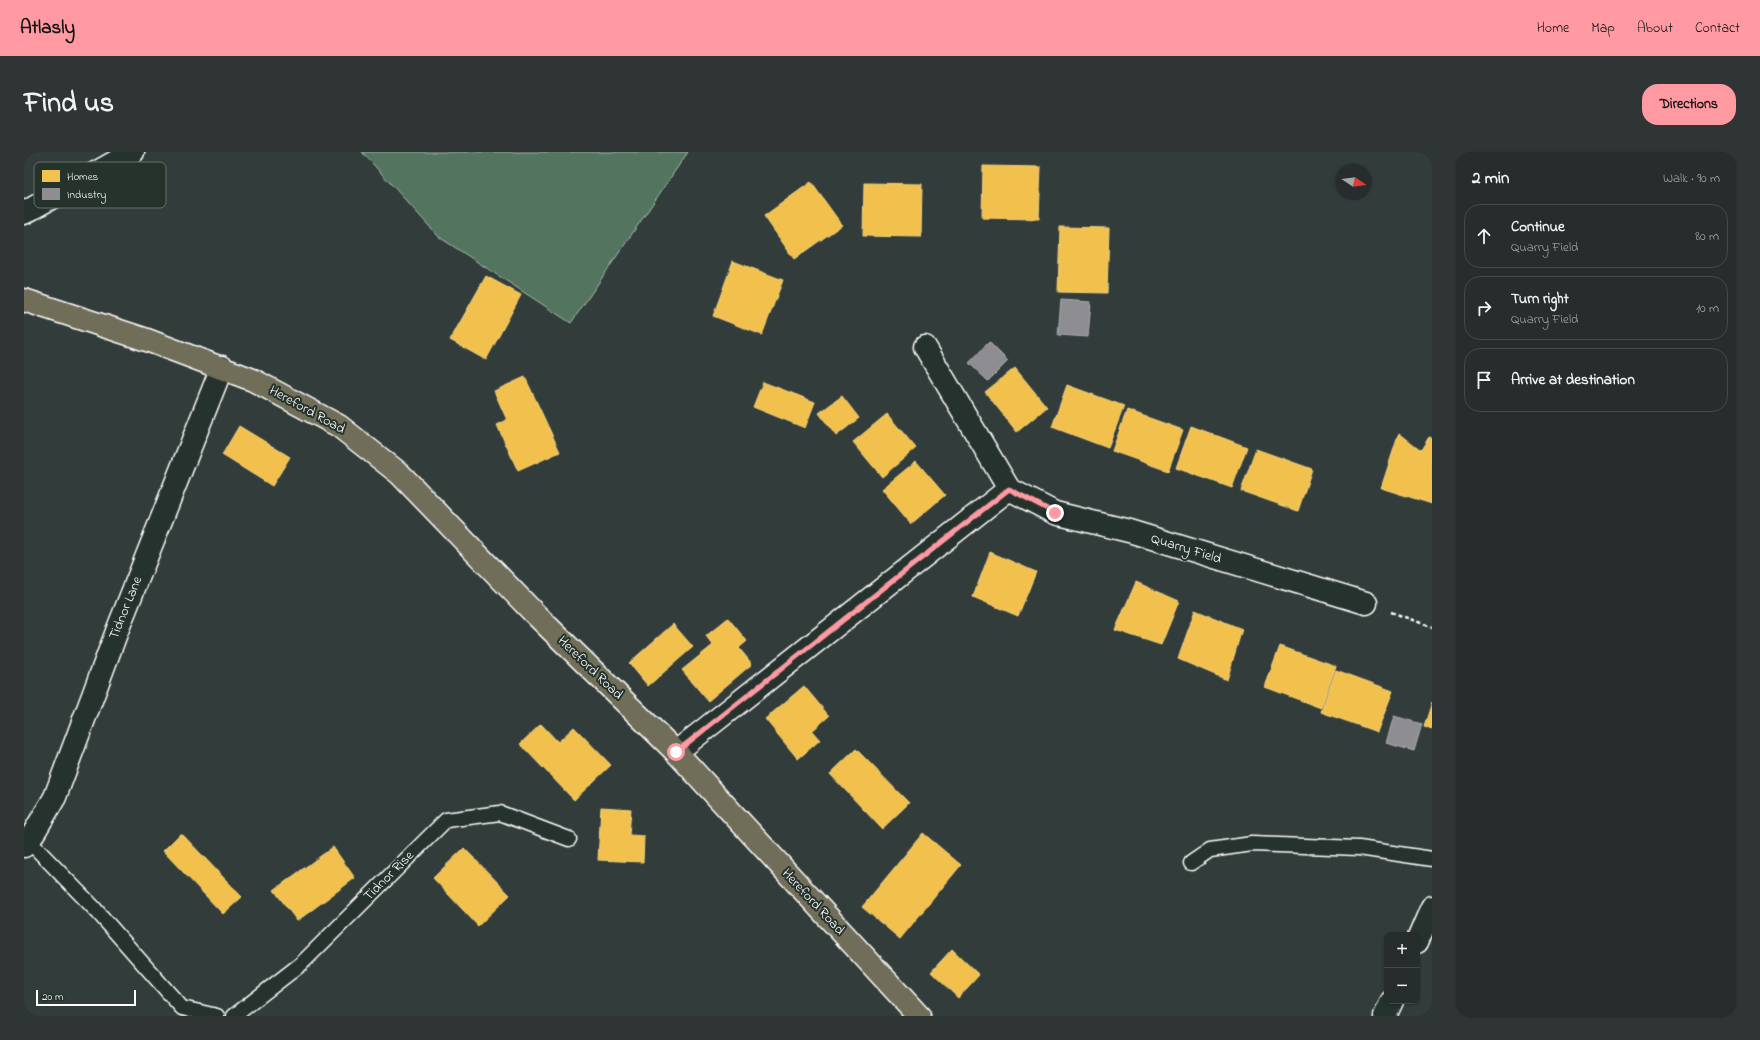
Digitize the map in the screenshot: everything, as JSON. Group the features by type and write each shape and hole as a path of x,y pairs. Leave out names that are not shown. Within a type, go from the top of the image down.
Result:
{"highway":[{"name":"Hereford Road","path":"24,300 222,367 252,380 339,426 400,474 534,614 676,752 919,1016"}],"street":[{"path":"115,162 133,152"},
{"path":"24,213 34,207"},
{"path":"676,752 1009,489 926,347"},
{"name":"Tidnor Lane","path":"27,843 55,797 117,631 222,367"},
{"name":"Quarry Field","path":"1009,489 1055,513 1129,532 1366,603"},
{"path":"1420,935 1432,907"},
{"path":"1385,1016 1391,1004"}],"lane":[{"name":"Tidnor Rise","path":"234,1016 301,964 446,820 500,813 569,839"},
{"path":"27,843 95,909 182,1008 217,1016"},
{"path":"1190,863 1210,850 1252,844 1359,848 1432,859"}],"path":[{"path":"1366,603 1432,627"}],"green space":[{"path":"362,152 688,152 571,323 439,237"}],"building: Homes":[{"path":"983,166 1041,167 1039,219 982,218"},
{"path":"811,182 842,225 794,259 764,216"},
{"path":"864,183 922,184 921,237 863,236"},
{"path":"1060,227 1109,228 1107,293 1058,292"},
{"path":"733,261 783,280 762,335 713,316"},
{"path":"486,276 521,295 486,360 450,340"},
{"path":"1015,368 1047,407 1017,432 985,392"},
{"path":"525,377 560,452 518,471 497,425 507,420 494,391"},
{"path":"763,382 815,402 805,428 753,407"},
{"path":"1067,385 1124,406 1108,448 1052,427"},
{"path":"842,396 859,418 836,436 819,413"},
{"path":"1127,410 1183,430 1168,471 1112,451"},
{"path":"887,414 916,448 882,477 853,442"},
{"path":"239,426 290,457 272,486 222,455"},
{"path":"1191,426 1247,447 1232,488 1176,468"},
{"path":"1399,433 1421,450 1429,437 1432,439 1432,504 1381,488"},
{"path":"1256,449 1312,469 1298,511 1241,491"},
{"path":"916,461 945,495 911,524 882,489"},
{"path":"990,552 1036,572 1018,616 973,597"},
{"path":"1136,582 1179,601 1161,645 1115,630"},
{"path":"1195,610 1242,629 1227,680 1178,659"},
{"path":"728,618 747,641 739,648 752,664 708,701 682,670 713,645 706,636"},
{"path":"673,624 693,647 648,686 629,663"},
{"path":"1280,646 1336,666 1321,708 1265,687"},
{"path":"1336,670 1393,691 1377,732 1321,712"},
{"path":"804,686 829,716 812,731 820,740 798,759 765,719"},
{"path":"1432,702 1432,729 1424,727"},
{"path":"541,724 558,742 574,727 611,765 574,800 520,744"},
{"path":"856,749 909,803 882,829 830,774"},
{"path":"601,807 631,809 629,835 644,836 643,862 598,860"},
{"path":"181,833 242,897 223,914 163,851"},
{"path":"923,833 961,865 900,939 862,907"},
{"path":"333,847 355,878 297,921 274,890"},
{"path":"464,848 510,895 478,926 433,878"},
{"path":"952,949 979,975 958,998 931,972"}],"building: Industry":[{"path":"1061,300 1091,302 1088,337 1058,335"},
{"path":"989,342 1008,361 988,381 969,363"},
{"path":"1394,716 1422,724 1414,751 1386,743"}],"route":[{"path":"676,752 1009,489 1055,513"}]}
